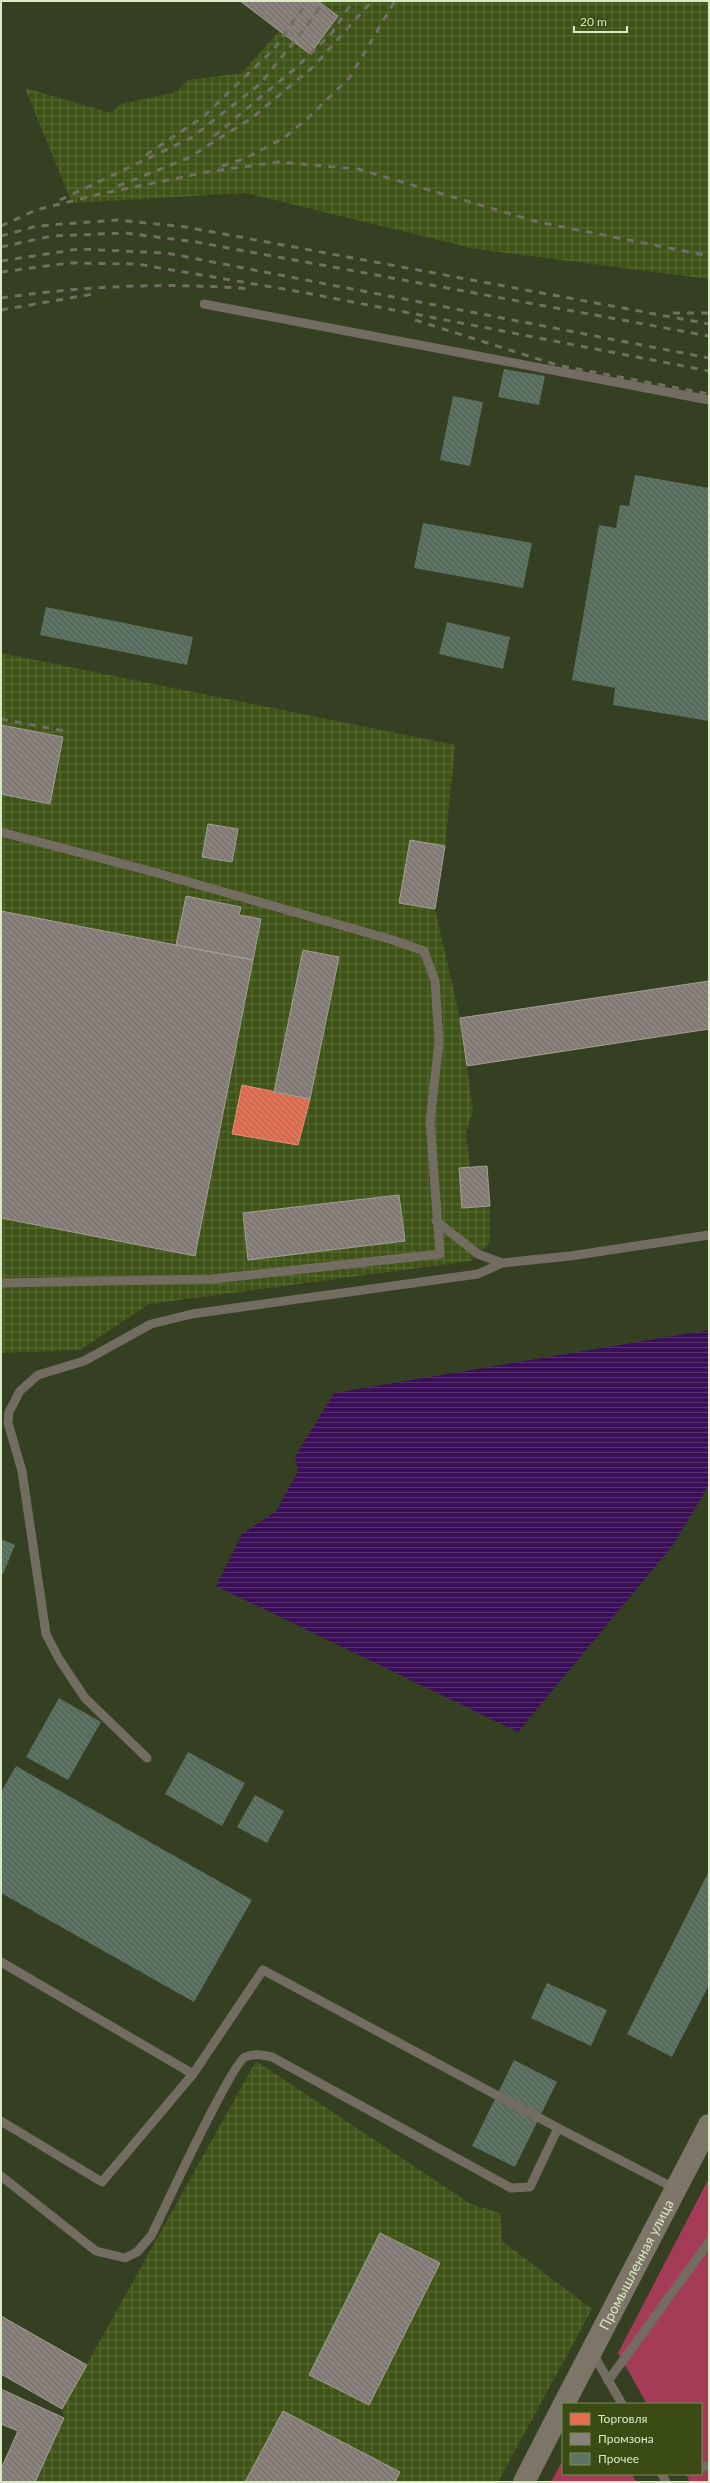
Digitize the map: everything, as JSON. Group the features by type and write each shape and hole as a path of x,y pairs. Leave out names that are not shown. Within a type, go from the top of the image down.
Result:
{"street":[{"name":"Промышленная улица","path":"565,2403 709,2125"},
{"name":"Промышленная улица","path":"524,2482 562,2409"}],"lane":[{"path":"204,304 709,400"},
{"path":"1,832 150,871 393,940 424,951 435,981 439,1042 430,1121 436,1221 440,1254 213,1278 1,1283"},
{"path":"436,1221 478,1254 502,1263"},
{"path":"1,1424 20,1391 38,1375 84,1361 150,1324 192,1314 478,1274 502,1263 570,1256 709,1235"},
{"path":"8,1412 8,1423 22,1471 46,1634 59,1659 85,1698 147,1758"},
{"path":"1,1962 193,2074"},
{"path":"1,2121 102,2182 193,2074 263,1970 558,2128 676,2189"},
{"path":"1,2176 96,2251 125,2258 137,2252 151,2236 223,2091 244,2058 256,2054 272,2057 511,2188 530,2187 558,2128"},
{"path":"608,2381 709,2242"},
{"path":"591,2351 621,2403"}],"shaded area":[{"path":"318,1 709,1 709,279 476,249 246,193 72,203 25,88 111,113 121,104 177,92 188,80 242,73 279,31 310,54 338,17"},
{"path":"1,653 455,745 445,846 435,909 460,1018 473,1111 466,1132 470,1168 459,1169 462,1208 490,1206 490,1242 471,1261 149,1304 80,1350 1,1353"},
{"path":"709,1330 709,1485 673,1545 518,1732 216,1586 242,1534 276,1511 298,1471 295,1457 334,1393"},
{"path":"256,2061 471,2204 500,2213 502,2241 592,2309 498,2482 35,2482 64,2418 62,2409"},
{"path":"709,2178 709,2482 690,2482 686,2475 702,2475 702,2403 646,2403 618,2353"},
{"path":"562,2462 562,2475 632,2475 636,2482 551,2482"}],"building: Торговля":[{"path":"242,1085 310,1099 298,1145 232,1134"}],"building: Промзона":[{"path":"240,1 318,1 338,16 310,54"},
{"path":"1,725 63,737 50,804 1,794"},
{"path":"208,824 238,829 232,862 202,857"},
{"path":"410,840 445,846 435,909 399,903"},
{"path":"186,896 241,907 239,915 261,919 253,960 176,945"},
{"path":"1,911 253,960 195,1256 1,1218"},
{"path":"303,950 339,957 310,1099 274,1092"},
{"path":"709,981 709,1029 467,1066 460,1018"},
{"path":"487,1166 490,1206 462,1208 459,1168"},
{"path":"399,1195 405,1241 248,1260 243,1213"},
{"path":"380,2233 440,2263 369,2405 309,2375"},
{"path":"1,2316 87,2365 62,2409 1,2374"},
{"path":"1,2389 64,2418 35,2482 1,2482 1,2469 18,2431 1,2424"},
{"path":"283,2411 400,2472 395,2482 245,2482"}],"building: Прочее":[{"path":"504,369 545,376 539,405 498,397"},
{"path":"453,396 483,402 470,466 440,460"},
{"path":"635,475 709,488 709,721 613,705 615,688 572,680 599,525 616,528 620,505 629,506"},
{"path":"423,523 532,543 523,588 414,568"},
{"path":"46,607 193,637 187,665 40,635"},
{"path":"447,622 510,637 503,669 439,654"},
{"path":"1,1539 15,1545 3,1574 1,1574"},
{"path":"59,1698 101,1722 68,1780 26,1757"},
{"path":"188,1752 245,1783 222,1826 165,1794"},
{"path":"16,1766 252,1900 194,2002 1,1893 1,1792"},
{"path":"255,1795 284,1811 267,1843 237,1827"},
{"path":"709,1871 709,1985 672,2057 627,2034"},
{"path":"547,1983 607,2010 591,2046 531,2018"},
{"path":"514,2060 557,2082 515,2167 472,2146"}],"railway":[{"path":"146,155 203,117 274,49 308,1"},
{"path":"60,200 191,138 260,84 313,18 323,1"},
{"path":"214,136 298,66 332,33 353,1"},
{"path":"118,186 188,158 252,118 314,66 372,1"},
{"path":"222,166 246,158 284,138 310,116 350,77 395,1"},
{"path":"1,226 36,210 100,194 207,172 278,162 358,169 538,222 709,256"},
{"path":"1,236 37,226 118,220 186,227 709,324"},
{"path":"1,247 52,236 125,233 196,242 709,336"},
{"path":"1,261 79,249 166,253 709,358"},
{"path":"1,272 69,263 137,264 301,292 709,371"},
{"path":"1,298 126,286 188,286 251,289"},
{"path":"1,310 93,294"},
{"path":"673,313 709,313"},
{"path":"415,320 557,365 709,394"},
{"path":"1,719 70,732"}]}
